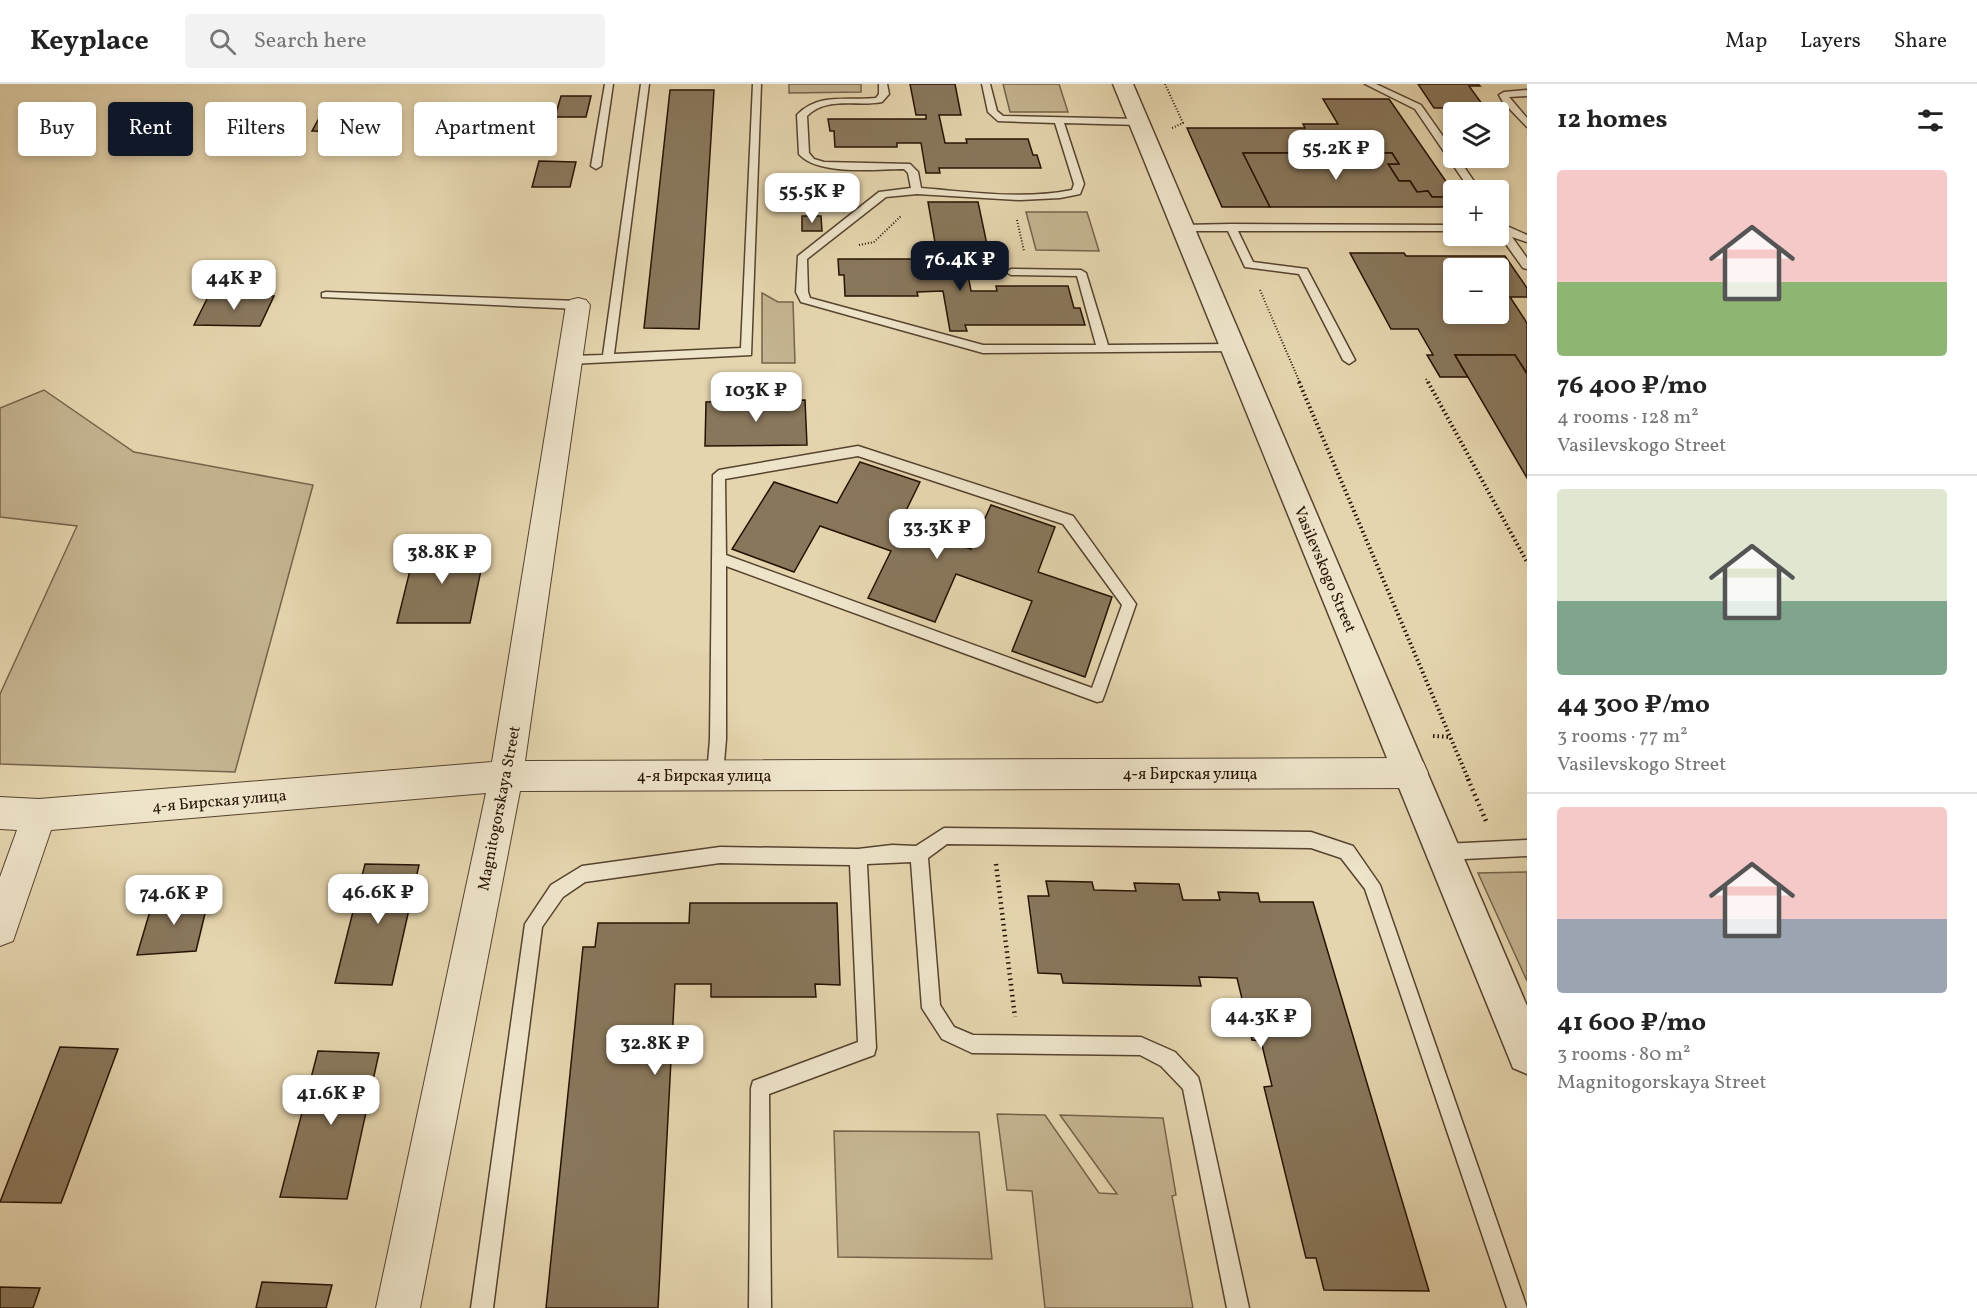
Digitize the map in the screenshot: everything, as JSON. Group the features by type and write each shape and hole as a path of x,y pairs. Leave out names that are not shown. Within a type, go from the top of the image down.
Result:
{"street":[{"name":"Vasilevskogo Street","path":"1124,84 1527,1054"},
{"name":"Magnitogorskaya Street","path":"398,1308 506,776 578,305"},
{"name":"4-я Бирская улица","path":"0,813 39,815 506,776 1410,773"},
{"path":"0,928 39,815"}],"lane":[{"path":"596,166 609,84"},
{"path":"608,358 645,84"},
{"path":"570,360 747,352 757,84"},
{"path":"883,84 884,94 879,100 824,102 808,106 802,114 804,154 811,162 823,165 894,164 907,166 912,172 917,192"},
{"path":"986,84 993,112 1001,119 1139,122"},
{"path":"1369,84 1418,108 1468,180"},
{"path":"1527,93 1504,95 1527,124"},
{"path":"1059,122 1079,184 1076,192 1065,195 1011,196 917,192 883,194 802,258 802,292 806,300 982,349 1234,348"},
{"path":"1232,227 1249,265 1303,271 1348,360"},
{"path":"1183,228 1443,228"},
{"path":"1509,231 1527,239"},
{"path":"1509,241 1527,266"},
{"path":"1011,272 1081,273 1103,348"},
{"path":"326,296 578,305"},
{"path":"715,775 718,739 719,475 858,451 1068,520 1129,604 1097,696 719,558"},
{"path":"482,1308 534,924 557,891 582,874 720,855 919,854 944,836 993,836 1311,840 1347,852 1372,885 1518,1308"},
{"path":"1444,852 1527,848"},
{"path":"919,854 931,1008 948,1033 972,1044 1141,1046 1168,1059 1191,1084 1238,1308"},
{"path":"760,1308 760,1088 867,1048 858,856"}],"path":[{"path":"1011,196 1028,272"},
{"path":"1249,265 1498,849"},
{"path":"1426,379 1527,562"},
{"path":"993,836 1018,1044"}],"shaded area":[{"path":"789,84 861,84 861,92 789,93"},
{"path":"1003,84 1059,84 1068,112 1010,112"},
{"path":"1026,212 1087,212 1099,251 1036,250"},
{"path":"762,293 778,302 793,302 795,363 762,363"},
{"path":"44,390 134,452 313,485 235,772 0,764 0,694 77,526 0,517 0,408"},
{"path":"1527,872 1527,981 1478,873"},
{"path":"997,1114 1045,1115 1099,1193 1117,1194 1060,1115 1163,1118 1176,1195 1172,1196 1193,1308 1045,1308 1032,1191 1007,1190"},
{"path":"834,1131 979,1132 992,1259 838,1257"}],"building":[{"path":"910,84 955,84 961,115 939,115 945,143 967,143 966,139 1028,139 1033,155 1037,155 1041,168 939,168 940,173 926,173 921,143 897,143 897,147 835,147 834,131 830,131 828,119 926,119 926,115 916,115"},
{"path":"1418,84 1478,84 1480,86 1469,86 1481,102 1443,102 1443,108 1434,108"},
{"path":"670,90 714,90 699,329 644,328"},
{"path":"561,96 591,96 586,117 557,117"},
{"path":"1323,99 1389,99 1445,180 1443,180 1443,197 1432,197 1428,191 1417,192 1410,181 1399,181 1388,164 1399,164 1392,153 1243,153 1270,207 1222,207 1187,128 1305,128 1303,124 1338,124"},
{"path":"318,120 318,131 312,131"},
{"path":"1243,153 1392,153 1399,164 1388,164 1399,181 1410,181 1417,192 1428,191 1432,197 1443,197 1443,207 1270,207"},
{"path":"539,161 576,162 570,187 532,187"},
{"path":"928,202 978,202 989,254 937,254"},
{"path":"802,216 821,216 822,231 802,231"},
{"path":"1350,253 1404,253 1406,256 1505,256 1506,258 1443,258 1443,324 1509,324 1509,262 1527,288 1527,297 1510,297 1527,323 1527,373 1515,355 1455,355 1468,377 1440,377 1427,355 1433,355 1418,329 1391,329"},
{"path":"948,254 964,254 971,291 997,291 996,286 1068,286 1074,308 1080,308 1085,325 965,325 967,331 950,331 943,291 917,292 918,296 845,296 844,275 839,275 838,259 949,259"},
{"path":"209,295 274,296 260,326 194,325"},
{"path":"1455,355 1515,355 1527,374 1527,478"},
{"path":"805,400 807,445 705,446 706,402"},
{"path":"860,462 920,482 899,525 971,549 991,505 1055,527 1038,572 1112,597 1085,677 1012,651 1032,601 956,574 935,622 868,598 891,551 820,526 794,572 732,549 774,482 837,503"},
{"path":"416,546 486,546 470,623 397,623"},
{"path":"365,864 419,865 392,985 335,983"},
{"path":"1046,881 1092,882 1094,890 1136,891 1134,883 1179,884 1183,900 1220,900 1218,892 1258,893 1260,902 1313,902 1429,1291 1324,1290 1316,1258 1306,1258 1264,1087 1272,1086 1261,1041 1252,1040 1237,978 1199,977 1201,986 1063,983 1061,974 1038,973 1028,896 1049,896"},
{"path":"209,897 196,951 137,955 153,901"},
{"path":"690,903 837,903 840,985 815,984 816,997 711,997 711,984 675,984 658,1308 546,1308 583,947 595,947 598,923 689,923"},
{"path":"60,1047 118,1049 61,1203 0,1202"},
{"path":"318,1051 379,1053 347,1199 280,1197"},
{"path":"262,1282 332,1285 326,1308 256,1308"},
{"path":"0,1287 40,1288 33,1308 0,1308"}]}
